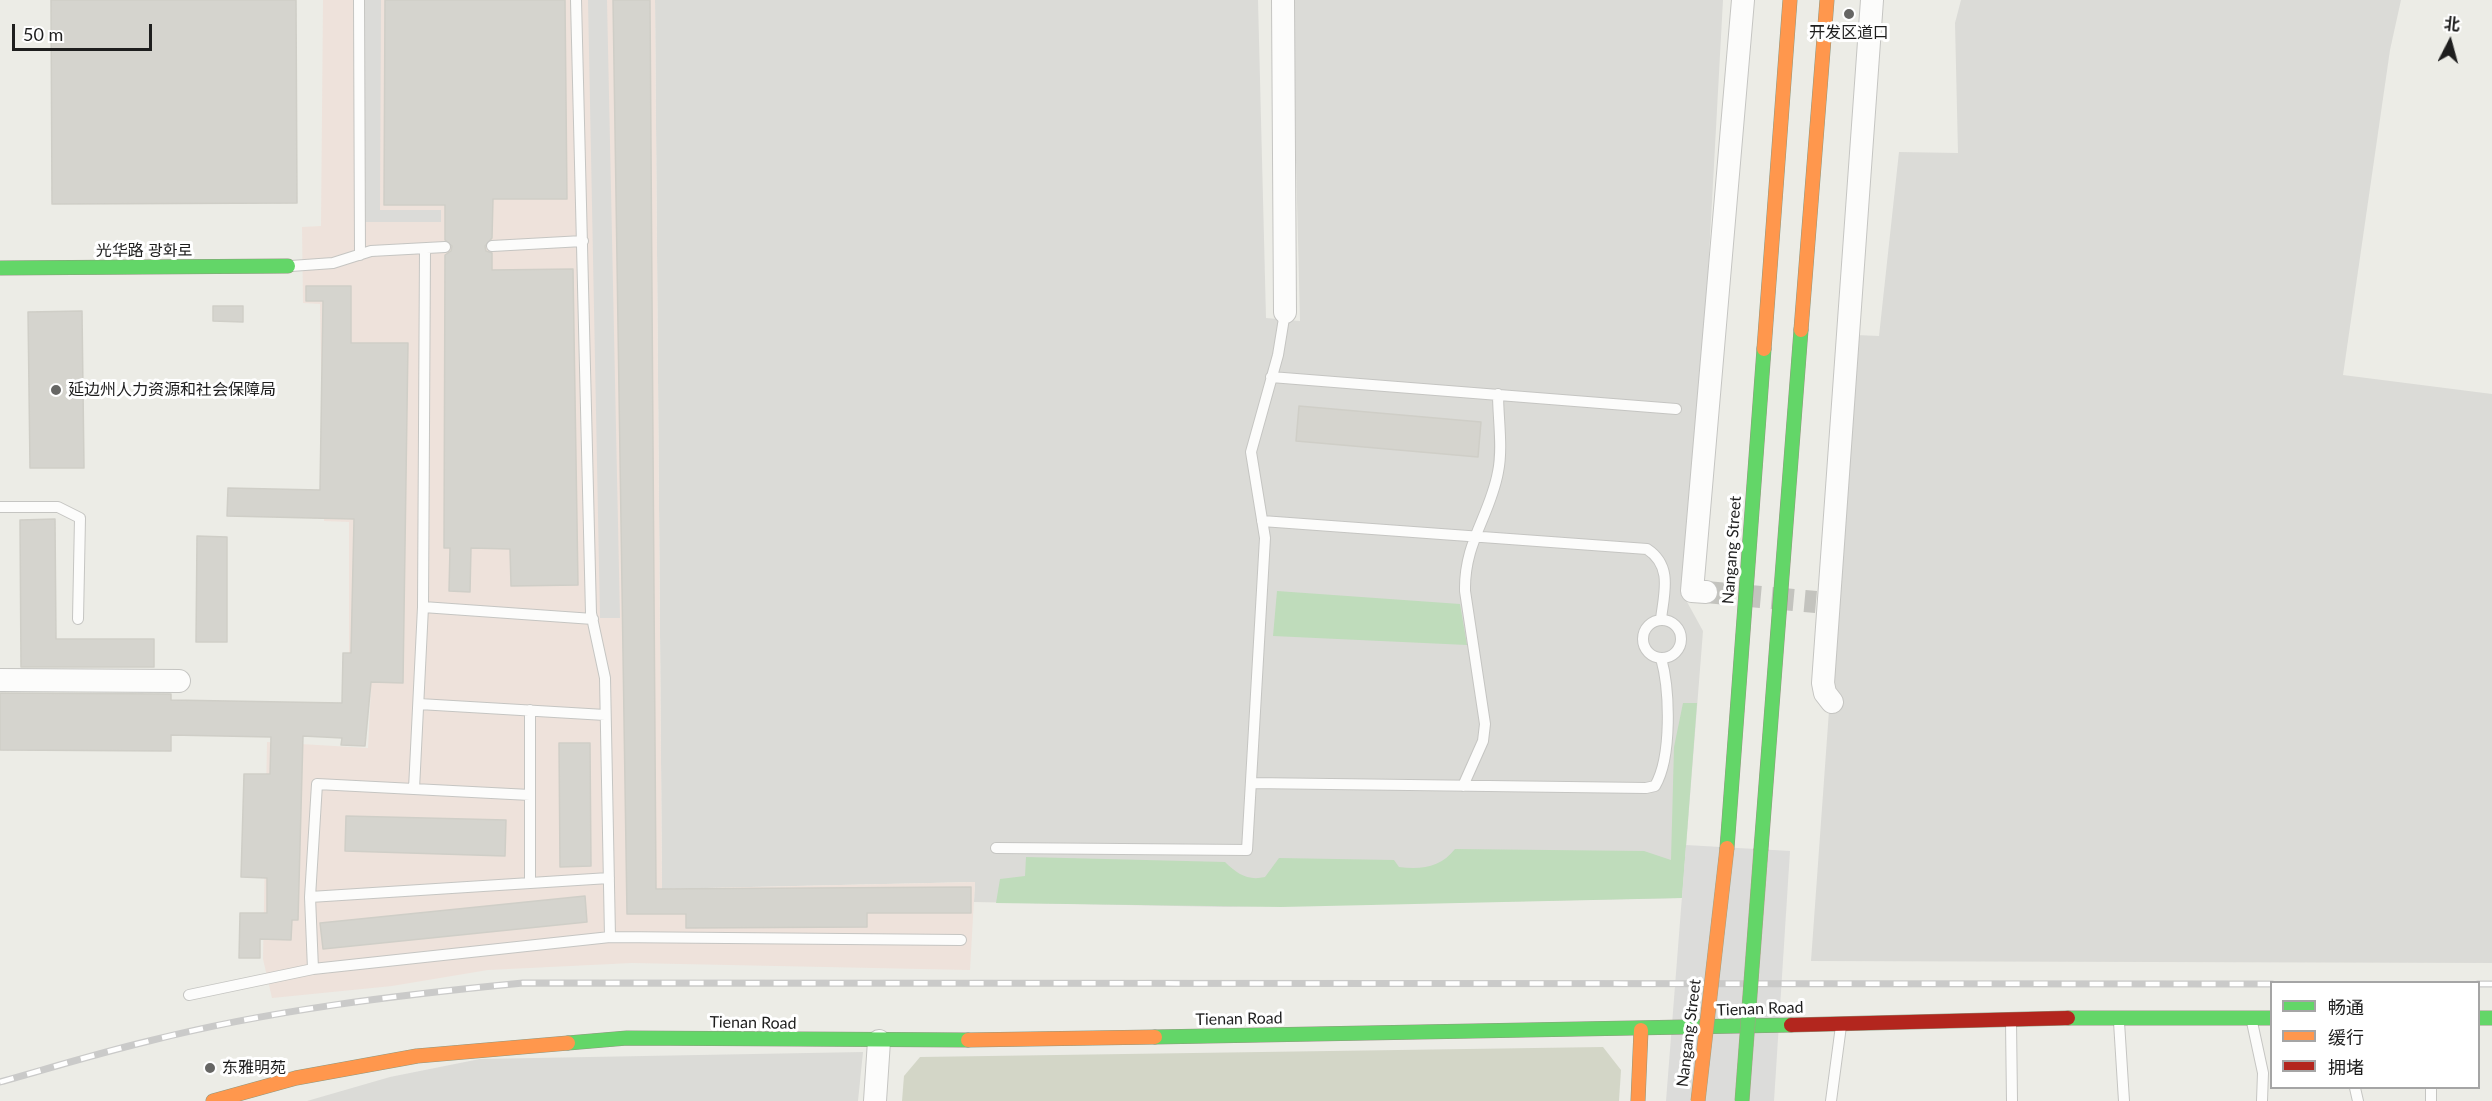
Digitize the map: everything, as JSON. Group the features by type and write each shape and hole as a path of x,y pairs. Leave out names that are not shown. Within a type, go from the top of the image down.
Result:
{"street":[{"path":"1282,0 1285,312"},
{"path":"1706,592 1692,591 1743,0"},
{"name":"Nangang Street","path":"1698,1101 1727,848 1790,0"},
{"path":"1742,1101 1827,0"},
{"path":"1832,702 1825,693 1823,683 1823,602 1872,0"},
{"name":"光华路 광화로","path":"0,268 288,266"},
{"path":"0,680 180,681"},
{"name":"Tienan Road","path":"213,1101 349,1066 514,1046 627,1038 879,1041 1641,1030 2011,1018 2270,1018"},
{"path":"1638,1101 1641,1030"},
{"path":"875,1101 879,1041"}],"lane":[{"path":"359,0 360,255"},
{"path":"576,0 593,619 605,678 610,937"},
{"path":"492,246 583,241"},
{"path":"288,266 333,263 371,251 445,247"},
{"path":"414,789 423,607 425,249"},
{"path":"996,848 1247,850 1265,538 1252,472 1251,452 1285,312"},
{"path":"1271,377 1676,409"},
{"path":"1463,786 1483,741 1485,724 1465,591 1467,555 1499,471 1498,394"},
{"path":"0,507 58,507 80,518 78,619"},
{"path":"1263,520 1647,549 1663,565 1666,578 1661,619"},
{"path":"423,607 593,619"},
{"path":"1661,619 1673,623 1681,639 1673,654 1661,658 1655,657 1645,648 1643,635 1649,624 1661,619"},
{"path":"1251,783 1646,788 1655,786 1660,777 1668,712 1668,683 1661,658"},
{"path":"419,704 605,715"},
{"path":"530,710 530,883"},
{"path":"313,969 310,897 317,784 530,795"},
{"path":"310,897 609,878"},
{"path":"189,995 313,969 610,937 961,939"},
{"path":"2011,1018 2012,1101"},
{"path":"2119,1018 2124,1101"},
{"path":"2252,1018 2263,1074 2262,1101"},
{"path":"1831,1101 1842,1023"}],"shaded area":[{"path":"323,0 655,0 662,889 975,882 970,970 632,963 488,970 392,986 272,998 263,959 267,742 368,748 371,688 349,689 349,522 324,521 320,304 303,303 302,227 321,226"},
{"path":"365,0 381,0 380,210 441,210 441,222 364,222"},
{"path":"588,0 607,0 620,618 600,618"},
{"path":"655,0 1258,0 1266,318 1300,321 1292,0 1723,0 1702,384 1686,600 1703,631 1682,898 1227,907 974,902 975,882 662,889"},
{"path":"1961,0 2401,0 2390,50 2343,375 2492,394 2492,963 1811,961 1856,335 1879,336 1899,152 1958,153 1955,23"},
{"path":"1603,1047 1621,1070 1619,1101 902,1101 904,1076 920,1057"},
{"path":"863,1052 858,1101 307,1101 390,1077 480,1059"}],"green space":[{"path":"1277,591 1460,604 1467,645 1273,636"},
{"path":"1683,703 1697,703 1682,898 1281,907 996,903 1000,879 1025,876 1026,857 1225,862 1238,873 1253,878 1265,877 1279,858 1394,860 1399,867 1415,868 1430,866 1444,860 1455,849 1644,851 1671,860 1674,747"}],"pier":[{"path":"1686,845 1790,851 1774,1101 1666,1101"}],"building":[{"path":"51,0 296,0 297,203 52,204"},
{"path":"385,0 565,0 567,199 493,199 492,238 485,246 486,251 492,253 492,270 573,269 578,585 511,586 510,549 471,548 470,592 449,591 450,548 444,548 445,255 451,251 452,246 445,240 445,205 384,205"},
{"path":"613,0 650,0 656,889 971,887 971,913 867,913 867,927 686,928 686,914 627,914"},
{"path":"306,286 351,286 351,343 408,343 403,683 371,682 365,746 341,745 342,738 303,736 298,920 292,920 291,940 260,939 260,958 239,958 240,913 267,913 267,878 241,877 244,774 270,774 271,737 171,735 171,751 0,750 0,693 171,694 171,700 342,703 343,653 351,653 354,519 227,516 228,488 320,490 323,301 306,301"},
{"path":"213,306 243,306 243,322 213,321"},
{"name":"延边州人力资源和社会保障局","path":"82,311 84,468 30,468 28,312"},
{"path":"1299,406 1481,422 1478,457 1296,441"},
{"path":"55,519 56,639 154,639 154,667 21,667 20,520"},
{"path":"197,536 227,537 227,642 196,642"},
{"path":"559,743 590,743 591,866 560,867"},
{"path":"346,816 506,820 505,856 345,851"},
{"path":"585,896 587,922 323,949 320,923"}],"tunnel":[{"path":"1706,592 1816,602"}],"railway":[{"path":"0,1082 195,1030 288,1012 382,998 523,983 2270,984"},
{"path":"2480,984 2492,984"}],"traffic: fast":[{"path":"0,268 288,266"},
{"path":"1761,849 1801,330"},
{"path":"1727,848 1764,349"},
{"path":"1742,1101 1761,849"},
{"path":"2068,1018 2270,1018"},
{"path":"2480,1018 2492,1018"},
{"path":"1155,1037 1791,1025"},
{"path":"568,1043 627,1038 968,1040"}],"traffic: slow":[{"path":"1764,349 1790,0"},
{"path":"1801,330 1827,0"},
{"path":"1698,1101 1727,848"},
{"path":"1638,1101 1641,1030"},
{"path":"968,1040 1155,1037"},
{"path":"213,1101 296,1078 417,1056 568,1043"}],"traffic: jam":[{"path":"1791,1025 2068,1018"}],"place":[{"name":"开发区道口","path":"1849,14"},
{"name":"延边州人力资源和社会保障局","path":"56,390"},
{"name":"东雅明苑","path":"210,1068"}]}
